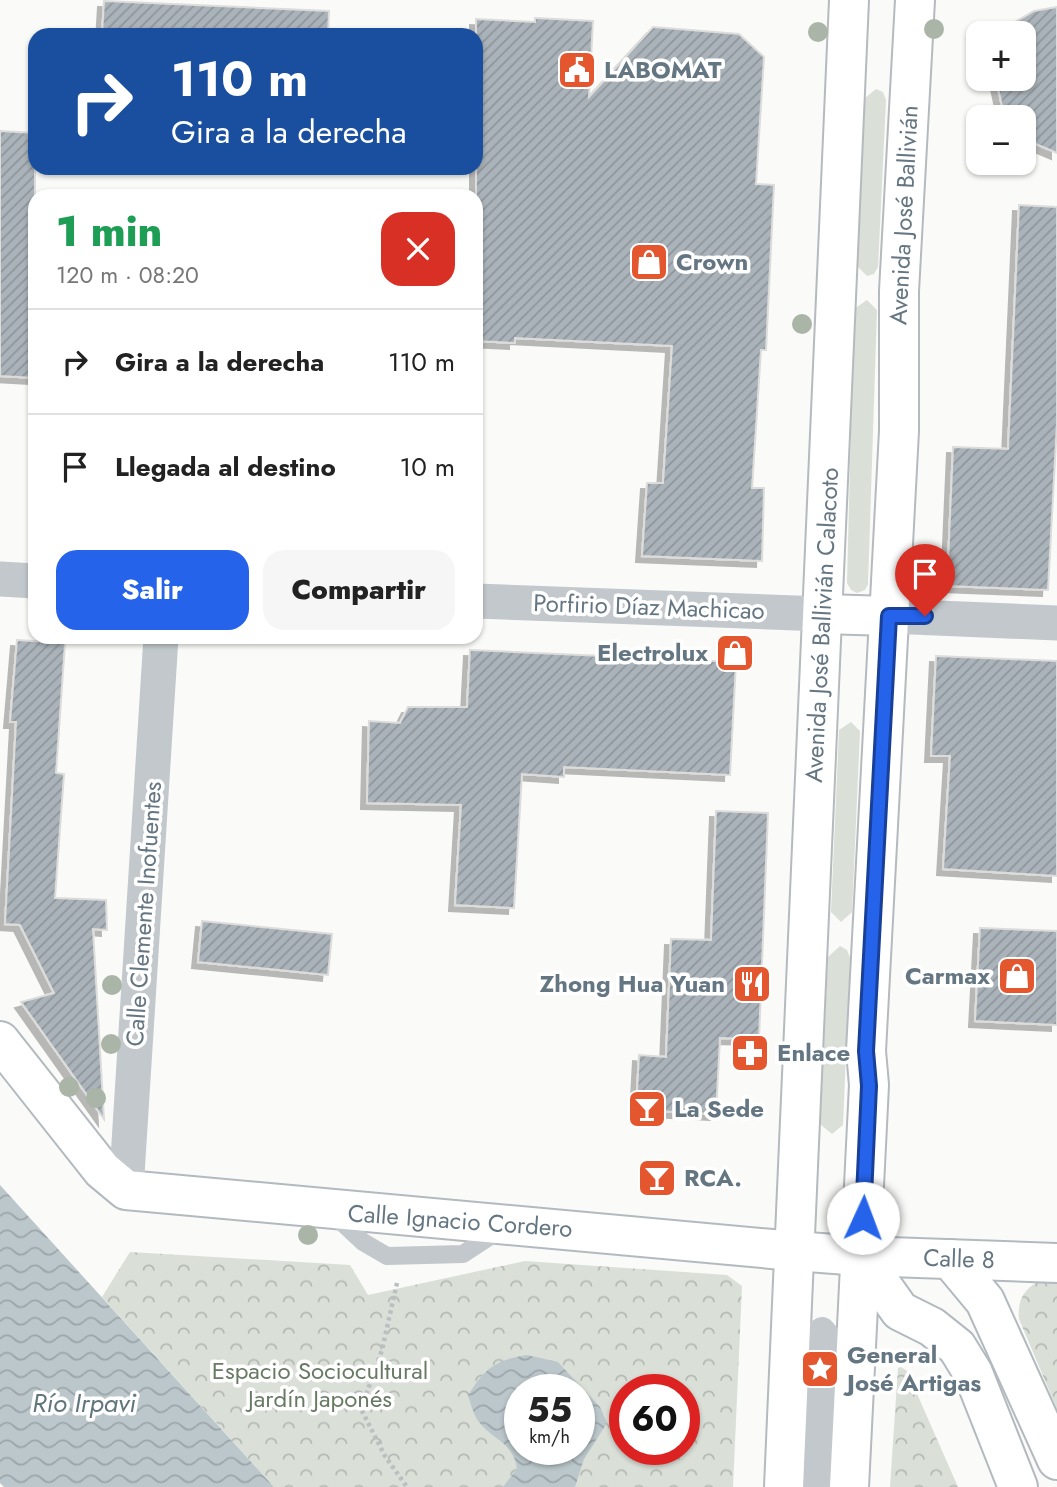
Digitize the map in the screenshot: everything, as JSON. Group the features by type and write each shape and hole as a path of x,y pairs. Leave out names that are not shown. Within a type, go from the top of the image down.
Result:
{"main road":[{"name":"Avenida José Ballivián Calacoto","path":"784,1487 849,0"},
{"name":"Avenida José Ballivián","path":"889,616 899,431 899,291 915,0"},
{"path":"823,614 889,616 866,1051 869,1086 849,1487"},
{"path":"0,1041 102,1170 126,1190"},
{"name":"Calle Ignacio Cordero","path":"126,1190 861,1256"},
{"path":"861,1256 900,1311 932,1327 957,1347 973,1373 1018,1487"},
{"name":"Calle 8","path":"861,1256 1057,1263"},
{"path":"950,1259 985,1301 1057,1460"}],"street":[{"path":"0,579 28,581"},
{"name":"Porfirio Díaz Machicao","path":"483,601 823,614"},
{"path":"889,616 1057,623"},
{"name":"Calle Clemente Inofuentes","path":"126,1190 161,644"},
{"path":"806,1487 813,1337 822,1330 828,1337 819,1487"}],"lane":[{"path":"329,1210 362,1242 387,1256 463,1254 510,1223"}],"path":[{"path":"387,1256 398,1287 382,1350 361,1409 385,1456 407,1487"}],"green space":[{"path":"876,89 883,92 886,100 878,267 874,274 867,276 857,266 865,98"},
{"path":"867,300 877,310 868,584 865,590 857,593 851,590 847,583 854,309"},
{"path":"851,722 860,731 852,912 841,922 831,912 839,730"},
{"path":"840,946 847,950 850,958 843,1125 832,1134 820,1124 828,957"},
{"name":"Espacio Sociocultural Jardín Japonés","path":"130,1252 350,1265 368,1295 525,1261 727,1275 742,1286 733,1487 274,1487 102,1297"},
{"path":"1045,1278 1057,1278 1057,1409 1019,1319 1024,1294"},
{"path":"898,1368 907,1371 958,1487 890,1487"}],"water":[{"name":"Río Irpavi","path":"0,1185 274,1487 4,1487 0,1483"},
{"path":"527,1355 558,1362 569,1374 504,1374 504,1444 479,1422 468,1396 480,1378 499,1363"},
{"path":"595,1402 600,1407 607,1423 595,1442"},
{"path":"516,1465 582,1465 575,1487 503,1487 517,1469"}],"building":[{"path":"104,1 329,11 328,28 102,28"},
{"path":"1057,7 1057,153 1036,144 1036,105 1002,105 999,91 1036,91 1036,21 1017,21 1034,11"},
{"path":"535,18 593,21 589,97 653,27 739,34 764,57 756,184 774,185 766,350 761,350 752,488 764,488 762,561 642,556 647,483 663,483 672,346 515,338 515,343 483,341 483,189 476,189 476,175 483,175 483,28 476,28 476,19 535,22"},
{"path":"0,131 28,133 28,175 35,175 35,189 28,189 28,378 0,376"},
{"path":"1019,205 1057,207 1057,422 1048,590 947,586 953,447 1008,449"},
{"path":"17,640 28,641 28,644 65,644 56,773 64,774 55,898 106,900 107,930 93,929 104,1119 21,1002 54,993 20,925 5,924 16,722 10,722"},
{"path":"470,650 736,662 730,775 564,767 564,777 522,774 514,908 455,905 461,805 367,803 369,721 400,723 408,707 467,707"},
{"path":"936,656 1057,661 1057,876 943,869 950,756 931,756"},
{"path":"716,811 768,813 759,1039 720,1038 716,1114 636,1110 639,1055 666,1057 671,939 711,940"},
{"path":"202,921 332,934 328,975 198,962"},
{"name":"Carmax","path":"980,928 1057,931 1057,1025 975,1021"}],"place":[{"name":"LABOMAT","path":"577,70"},
{"name":"Crown","path":"649,262"},
{"name":"Electrolux","path":"735,653"},
{"name":"Carmax","path":"1017,976"},
{"name":"Zhong Hua Yuan","path":"752,984"},
{"name":"Enlace","path":"750,1053"},
{"name":"La Sede","path":"647,1109"},
{"name":"RCA.","path":"657,1178"},
{"name":"General José Artigas","path":"820,1369"}],"route":[{"path":"863,1218 869,1086 866,1051 889,616 925,616"}]}
